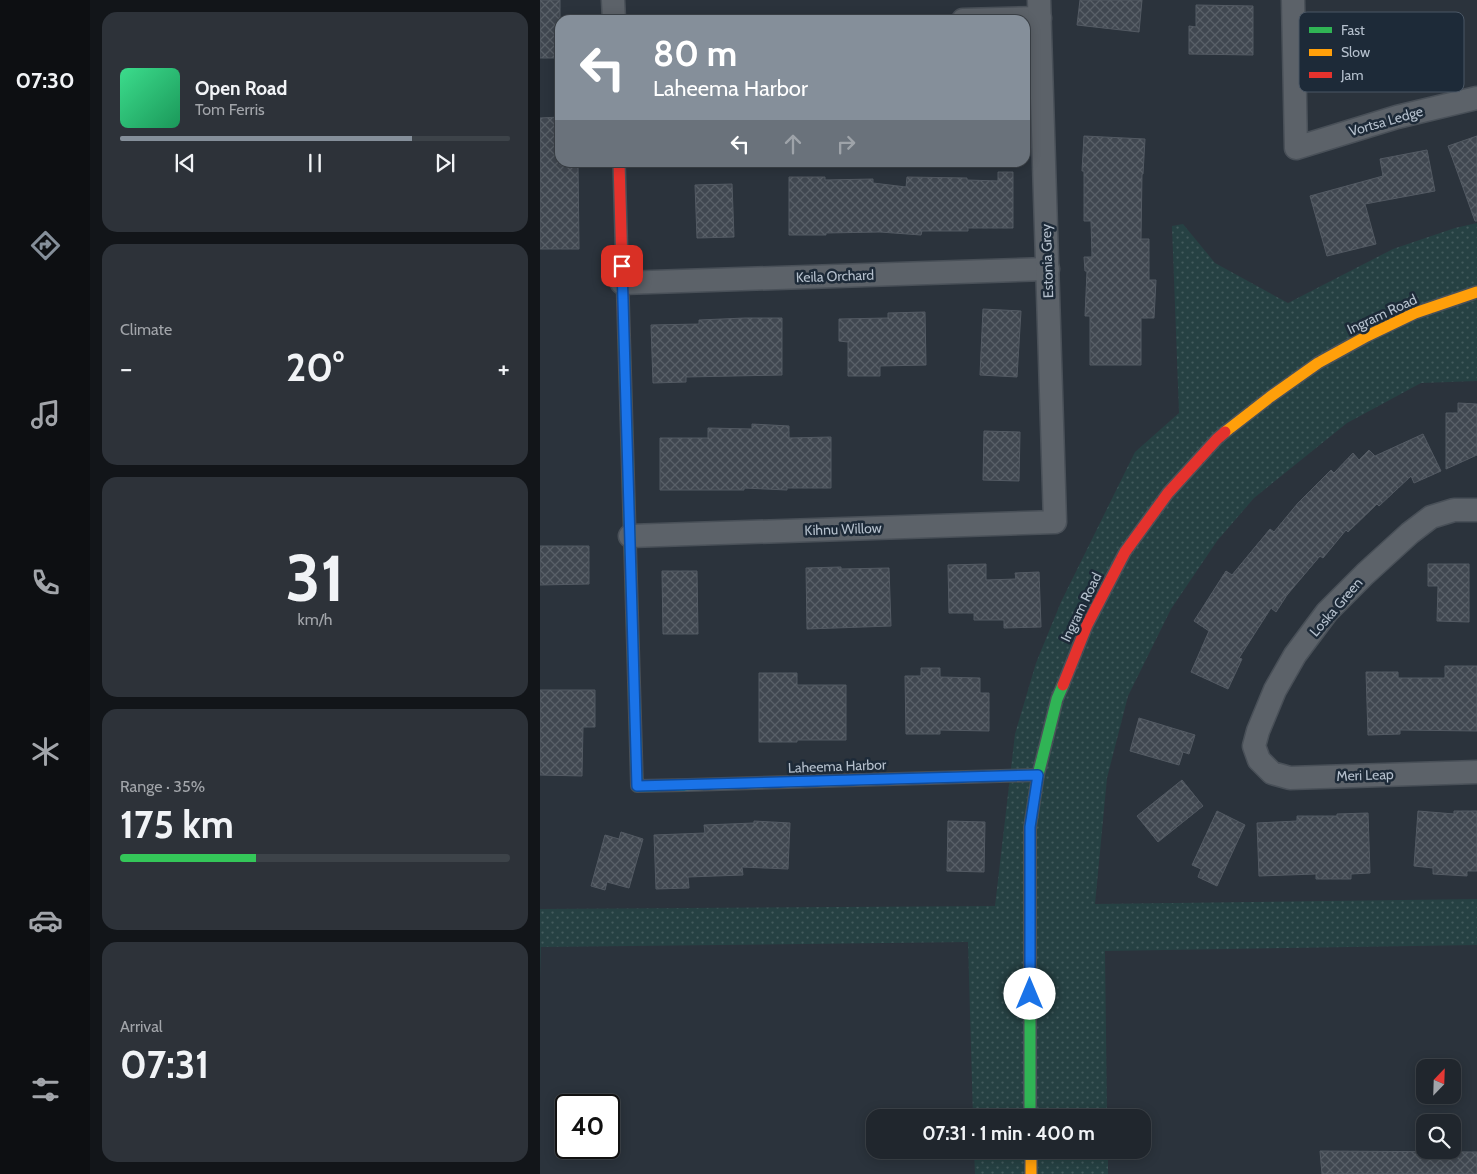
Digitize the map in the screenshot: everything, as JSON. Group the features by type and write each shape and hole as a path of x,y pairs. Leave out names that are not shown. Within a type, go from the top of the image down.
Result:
{"street":[{"path":"613,0 614,15"},
{"name":"Vortsa Ledge","path":"1293,0 1296,148 1397,116 1477,98"},
{"path":"998,15 1040,9"},
{"name":"Estonia Grey","path":"1040,9 1056,522"},
{"path":"618,167 630,536"},
{"name":"Keila Orchard","path":"622,283 1048,269"},
{"name":"Ingram Road","path":"1030,1109 1030,827 1038,775 1057,699 1087,625 1125,552 1168,493 1217,439 1270,397 1318,363 1367,336 1415,313 1477,292"},
{"name":"Loska Green","path":"1259,760 1254,746 1258,730 1275,690 1295,655 1327,612 1371,568 1410,533 1431,518 1454,510 1477,510"},
{"name":"Kihnu Willow","path":"630,536 1056,522"},
{"name":"Laheema Harbor","path":"630,536 637,786 1038,775"},
{"name":"Meri Leap","path":"1259,760 1272,773 1290,778 1477,772"},
{"path":"1031,1159 1031,1174"}],"green space":[{"path":"1477,223 1477,381 1421,383 1347,423 1254,498 1217,541 1171,609 1128,696 1107,778 1095,904 1477,899 1477,945 1105,951 1107,1109 973,1109 968,942 541,947 540,978 540,909 995,906 1015,734 1036,663 1061,602 1135,452 1179,413 1172,226 1183,224 1215,263 1288,303 1393,249 1455,228"},
{"path":"974,1159 1108,1159 1108,1174 975,1174"}],"building":[{"path":"540,0 560,0 560,15 555,15 555,58 540,58"},
{"path":"1080,0 1142,0 1139,32 1077,25"},
{"path":"1196,5 1253,6 1253,55 1189,54 1189,26 1196,27"},
{"path":"555,117 555,167 578,167 579,249 540,249 540,118"},
{"path":"1084,136 1145,139 1142,174 1141,239 1149,239 1149,280 1156,280 1154,318 1141,318 1141,365 1090,365 1090,316 1085,316 1087,271 1085,271 1084,257 1092,257 1091,221 1084,221 1084,171 1082,171"},
{"path":"1477,136 1477,221 1475,221 1448,146"},
{"path":"1427,150 1435,191 1365,204 1376,244 1327,256 1310,196 1383,176 1380,159"},
{"path":"998,172 1013,172 1013,228 968,228 968,231 922,231 921,235 880,232 789,235 789,177 825,177 825,180 873,179 873,183 906,187 907,177 967,178 967,180 998,181"},
{"path":"732,184 734,237 697,238 695,185"},
{"path":"983,309 1021,311 1017,377 980,375"},
{"path":"925,312 926,365 880,366 880,376 848,376 848,342 839,341 839,319 888,318 888,313"},
{"path":"782,318 782,375 686,377 686,382 653,383 651,325 699,324 699,320"},
{"path":"1458,403 1477,404 1477,455 1446,469 1446,413 1458,413"},
{"path":"752,424 789,426 789,438 831,437 831,488 660,490 660,438 708,438 708,428 752,429"},
{"path":"984,431 1020,432 1019,481 983,480"},
{"path":"1423,434 1441,471 1414,483 1411,476 1379,506 1377,504 1348,532 1346,530 1323,558 1320,556 1287,595 1276,612 1271,608 1239,658 1242,659 1228,689 1191,672 1209,631 1194,621 1226,571 1232,575 1270,529 1274,532 1298,503 1331,470 1334,473 1353,453 1359,460 1369,450 1375,456"},
{"path":"540,546 589,546 589,584 540,585"},
{"path":"986,564 986,580 1016,579 1015,573 1039,572 1041,627 1004,628 1004,620 974,620 974,613 949,613 948,565"},
{"path":"1428,564 1469,564 1469,622 1437,621 1438,586 1428,586"},
{"path":"841,567 841,569 889,568 891,626 807,629 806,568"},
{"path":"662,571 697,571 698,634 663,634"},
{"path":"1445,666 1477,666 1477,731 1400,730 1400,734 1368,735 1366,672 1398,672 1398,678 1445,678"},
{"path":"921,668 940,668 940,677 980,678 980,693 989,693 989,731 940,730 940,734 906,734 905,676 921,676"},
{"path":"759,673 797,673 797,685 846,685 846,740 759,742"},
{"path":"540,690 595,690 595,727 583,727 582,776 540,775"},
{"path":"1139,718 1195,735 1189,754 1183,752 1179,765 1130,751"},
{"path":"1182,780 1203,806 1158,842 1137,816"},
{"path":"1217,811 1245,825 1217,886 1198,877 1201,869 1192,865"},
{"path":"1418,811 1454,814 1454,811 1477,811 1477,871 1467,871 1467,876 1433,874 1433,868 1414,866"},
{"path":"1368,813 1370,873 1351,874 1351,879 1316,879 1316,874 1259,876 1257,823 1297,821 1297,816 1337,816 1337,814"},
{"path":"754,821 790,823 788,869 742,867 743,875 688,877 689,888 656,889 654,835 705,833 704,825 754,823"},
{"path":"948,821 985,822 984,872 947,871"},
{"path":"621,832 643,839 629,888 607,882 605,890 591,886 605,835 619,839"},
{"path":"1320,1151 1416,1152 1416,1159 1461,1159 1461,1152 1477,1152 1477,1174 1322,1174"}],"traffic: fast":[{"path":"624,336 637,786 687,785"},
{"path":"1030,1109 1030,827 1038,775 1057,699 1063,685"}],"traffic: slow":[{"path":"1225,432 1318,363 1367,336 1415,313 1477,292"},
{"path":"687,785 1038,775"},
{"path":"1031,1159 1031,1174"}],"traffic: jam":[{"path":"619,167 624,336"},
{"path":"1063,685 1087,625 1125,552 1168,493 1225,432"}],"route":[{"path":"622,266 637,786 1038,775 1030,827 1030,994"}]}
